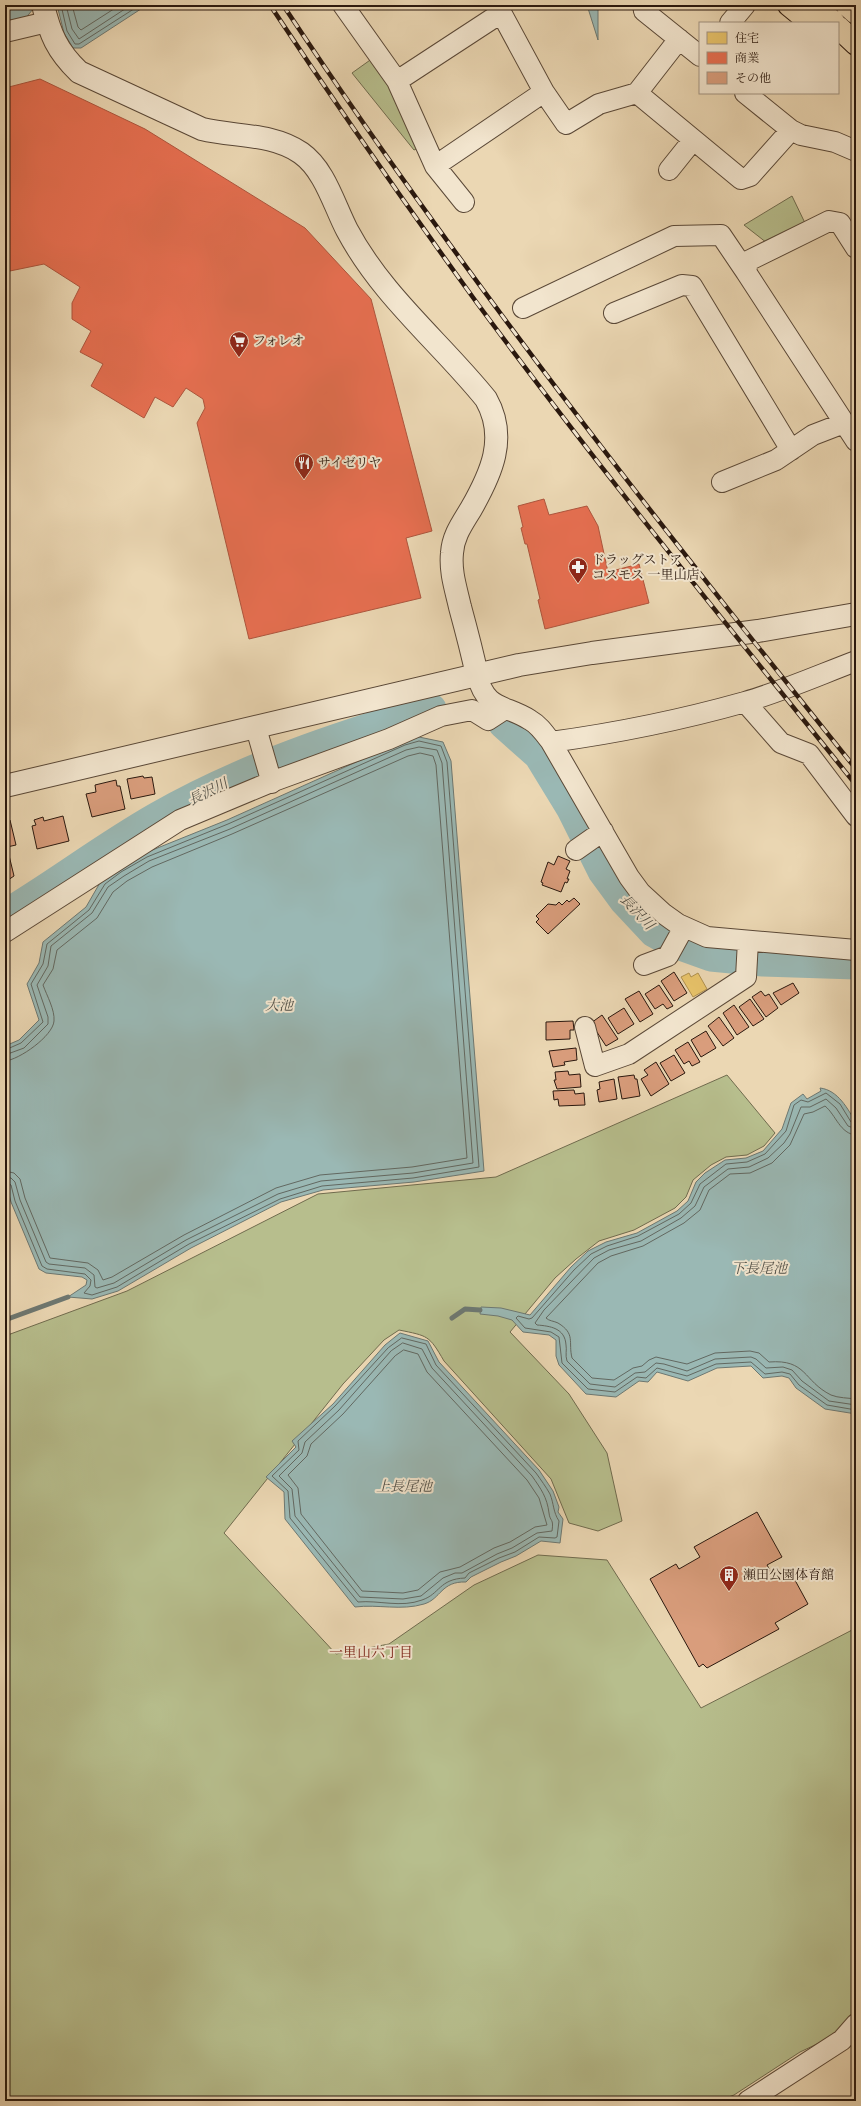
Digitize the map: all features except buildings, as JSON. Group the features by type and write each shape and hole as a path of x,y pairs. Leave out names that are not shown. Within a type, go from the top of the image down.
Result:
{"highway":[{"path":"789,5 832,22"},
{"path":"847,5 856,13"},
{"path":"839,28 856,44"},
{"path":"839,42 856,53"}],"street":[{"path":"343,5 397,81 434,166 464,202"},
{"path":"643,5 644,11 699,55"},
{"path":"731,22 746,5"},
{"path":"397,81 499,9 544,92 566,124 600,104 637,93 679,39"},
{"path":"5,32 45,13 54,41 66,60 85,75 202,129 218,133 270,139 292,147 302,154 319,171 347,230 376,276 486,399 497,429 494,460 485,483 459,527 452,554 453,577 477,675 486,696 505,709 530,720 539,726 551,742 602,831 640,892 664,914 684,928 707,937 748,942 856,950"},
{"path":"434,166 544,92"},
{"path":"637,93 741,179 750,176 792,130"},
{"path":"746,94 792,130 801,135 835,142 856,151"},
{"path":"669,170 693,140"},
{"path":"746,272 748,261 829,220 840,223 856,248"},
{"path":"523,308 674,236 721,235 856,441"},
{"path":"614,313 682,285 692,286 790,450"},
{"path":"722,482 776,460 813,435 844,423"},
{"path":"5,786 477,675 592,653 693,641 856,614"},
{"path":"551,742 668,722 745,702 803,683 856,661"},
{"path":"745,702 781,743 808,754 856,816"},
{"path":"5,932 180,820 271,781 389,739 441,716 472,710 488,720 505,709"},
{"path":"256,727 271,781"},
{"path":"577,849 602,831"},
{"path":"644,965 669,954 684,928"},
{"path":"584,1027 595,1066 629,1054 746,975 748,942"},
{"path":"748,2101 849,2045 856,2024"}],"green space":[{"path":"373,58 393,84 421,147 414,150 352,73"},
{"path":"792,196 805,223 767,243 744,225"},
{"path":"727,1075 775,1133 764,1146 747,1155 726,1157 711,1165 693,1180 686,1197 675,1208 634,1230 599,1241 555,1278 510,1332 569,1394 607,1453 622,1521 598,1531 569,1523 551,1479 444,1361 431,1341 422,1336 399,1330 384,1340 343,1384 224,1533 336,1654 389,1644 474,1585 538,1555 607,1560 701,1708 856,1628 856,2014 834,2036 800,2052 734,2095 718,2101 5,2101 5,1336 127,1291 318,1194 496,1177"}],"water":[{"path":"5,5 33,5 33,9 25,19 5,24"},
{"path":"57,5 147,5 81,48 73,48 64,33"},
{"path":"587,5 598,5 598,40"},
{"name":"大池","path":"419,737 443,742 451,761 484,1171 414,1182 323,1190 281,1202 191,1248 118,1291 92,1299 68,1297 86,1285 87,1280 82,1277 46,1273 39,1269 11,1202 5,1179 5,1046 19,1040 39,1020 27,984 39,963 43,942 86,907 101,881 145,853 227,820 403,741"},
{"name":"下長尾池","path":"820,1088 832,1092 837,1096 846,1106 856,1123 856,1414 825,1409 796,1388 789,1378 782,1376 763,1378 751,1366 717,1368 688,1381 657,1372 648,1382 639,1381 616,1397 586,1394 559,1365 556,1356 556,1340 549,1335 523,1332 512,1320 498,1316 480,1314 481,1307 501,1308 530,1315 571,1267 588,1251 606,1242 637,1233 677,1211 688,1201 696,1182 705,1173 725,1160 746,1158 763,1151 782,1129 791,1103 803,1094 807,1099 821,1091"},
{"name":"上長尾池","path":"400,1333 428,1341 439,1362 539,1470 553,1491 559,1507 558,1512 563,1519 560,1543 541,1541 516,1556 471,1577 466,1582 451,1584 430,1602 424,1604 407,1607 355,1607 285,1519 284,1492 266,1477 296,1447 292,1441 333,1404 385,1345"}],"waterway":[{"name":"長沢川","path":"5,915 138,829 191,799 224,783 292,755 431,709"},
{"name":"長沢川","path":"504,724 539,755 572,809 603,871 625,901 654,932 672,942 711,956 763,961 856,964"},
{"path":"5,1320 68,1297"},
{"path":"452,1318 465,1309 480,1310"}],"railway":[{"path":"270,5 398,192 477,303 569,425 664,546 856,785"},
{"path":"283,5 350,104 419,201 560,393 633,488 856,769"}],"place":[{"name":"フォレオ","path":"239,358"},
{"name":"サイゼリヤ","path":"304,480"},
{"name":"ドラッグストア コスモス 一里山店","path":"578,584"},
{"name":"瀬田公園体育館","path":"729,1592"}],"district":[{"name":"一里山六丁目","path":"371,1652"}]}
